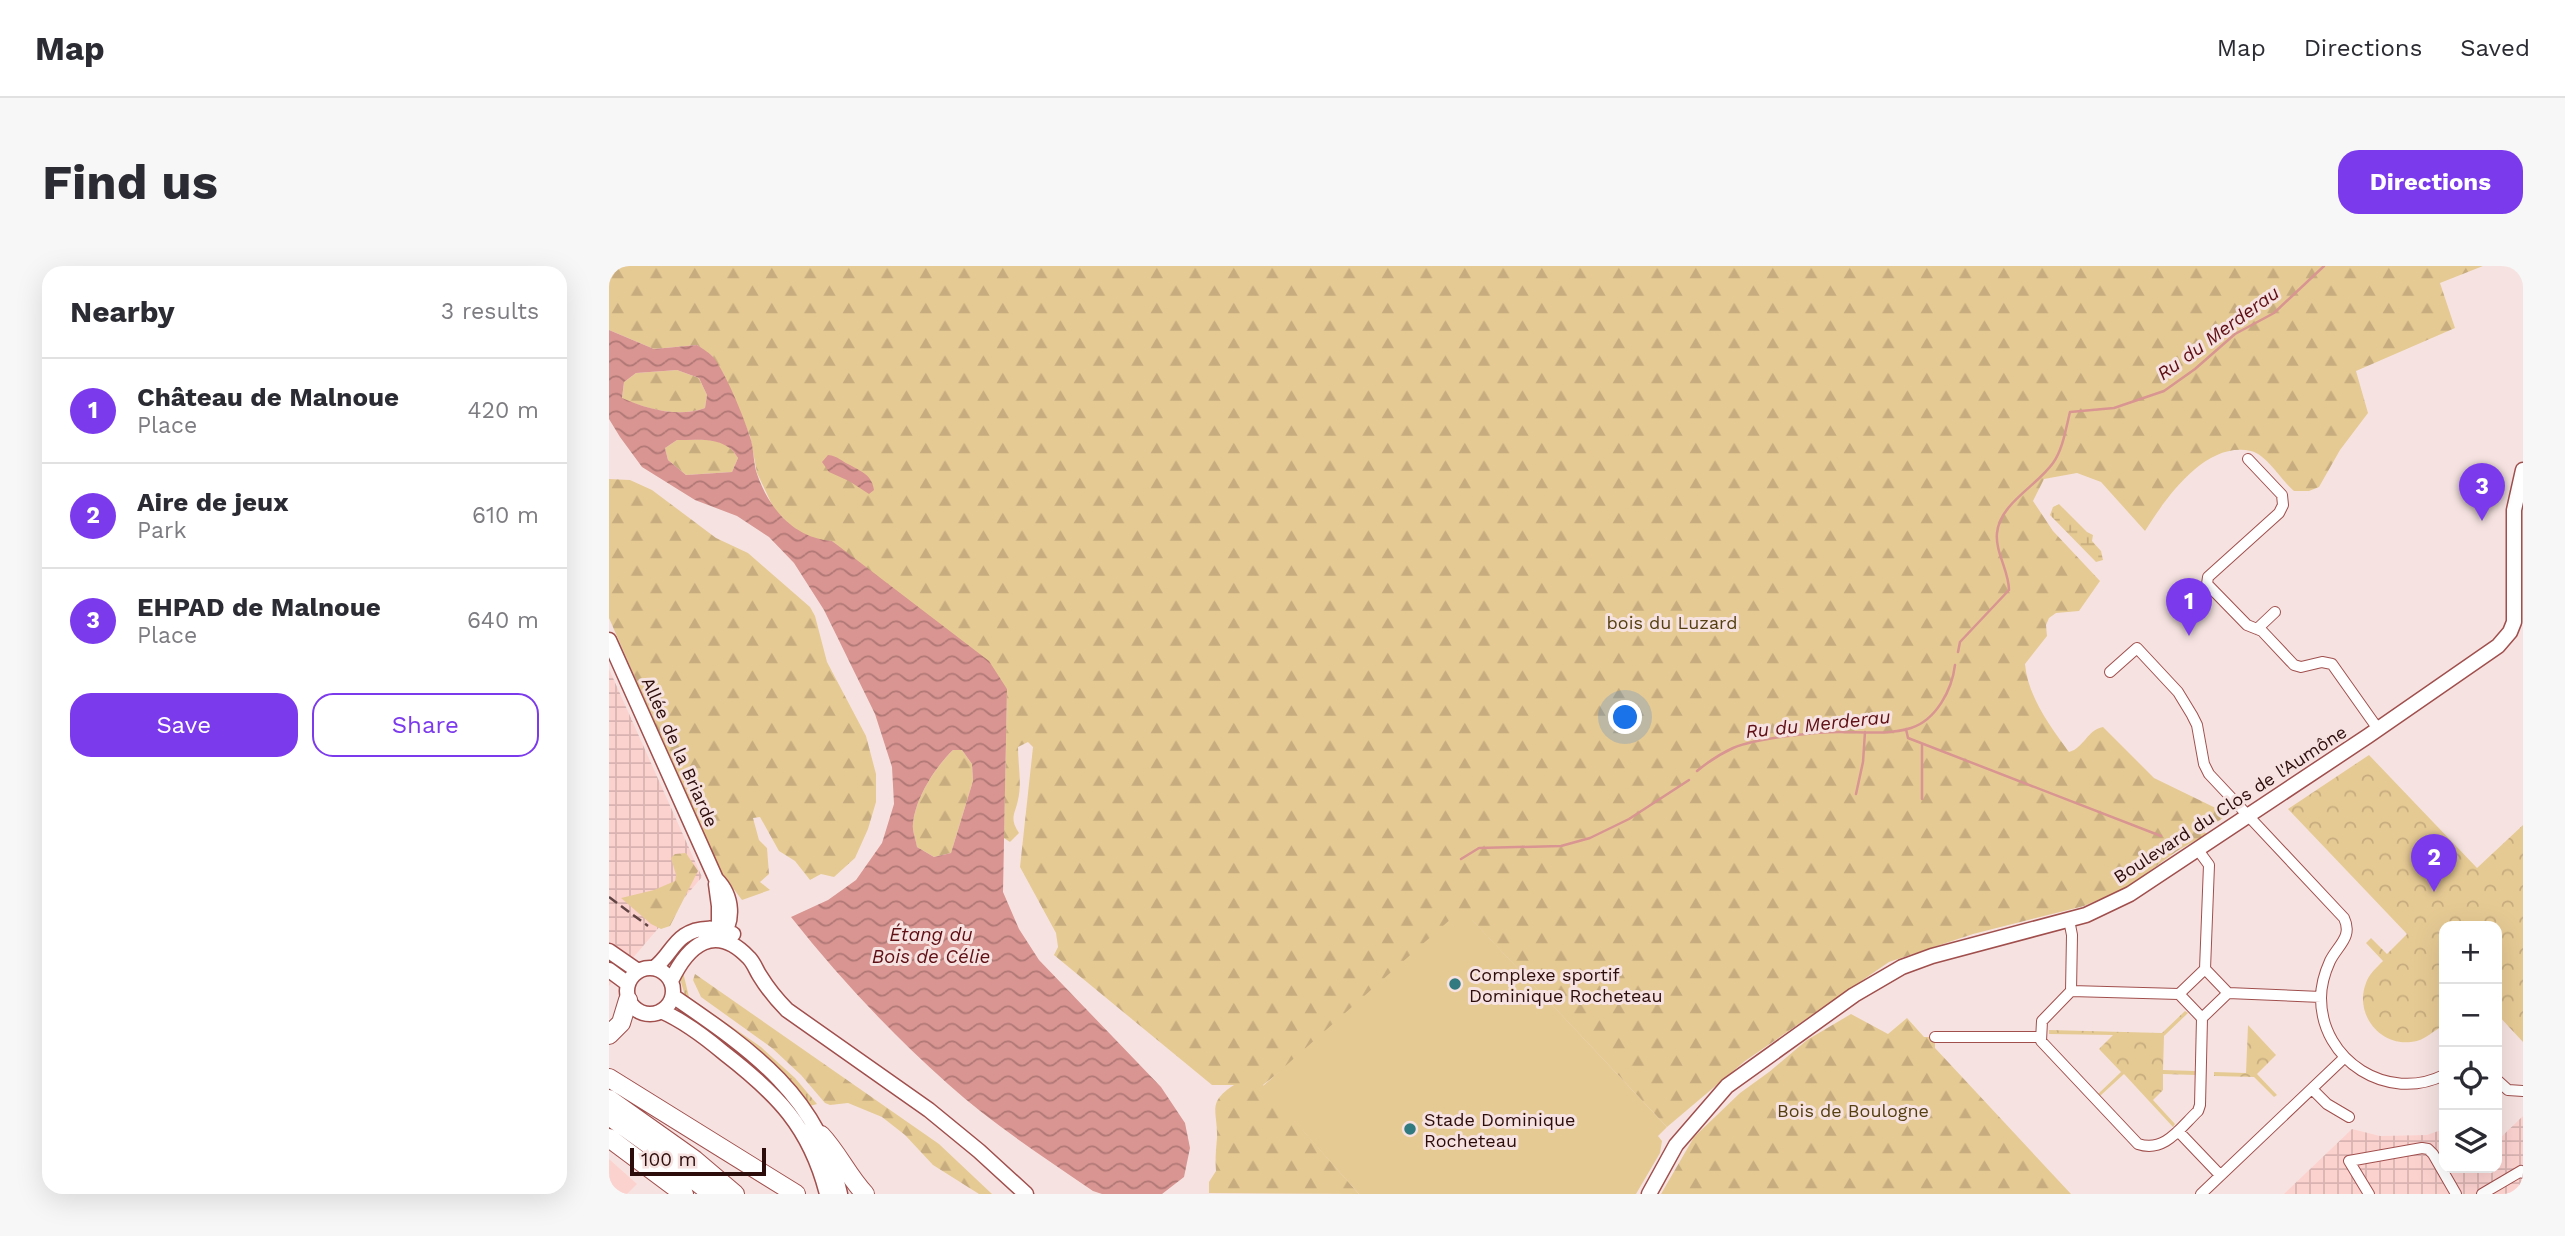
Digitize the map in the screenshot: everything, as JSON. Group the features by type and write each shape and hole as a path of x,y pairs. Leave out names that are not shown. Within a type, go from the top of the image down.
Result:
{"highway":[{"path":"609,1035 621,1023 628,992"},
{"path":"609,1078 796,1194"},
{"path":"609,1099 695,1160 735,1194"},
{"path":"609,1116 712,1194"},
{"path":"821,1135 865,1194"},
{"path":"609,1138 684,1194"},
{"path":"636,1157 643,1172 666,1194"}],"street":[{"path":"2248,459 2282,495 2283,505 2279,513 2209,577 2207,584 2247,625 2262,631 2298,667 2332,664 2378,729"},
{"path":"2519,625 2519,510 2523,470"},
{"path":"2257,629 2275,612"},
{"name":"Boulevard du Clos de l'Aumône","path":"1649,1194 1676,1145 1727,1086 1863,989 1902,967 1932,956 2069,920 2121,899 2378,729 2498,646 2519,625"},
{"name":"Allée de la Briarde","path":"609,640 716,879 722,933"},
{"path":"2110,672 2137,648 2178,692 2195,719 2206,769 2346,922 2346,938 2329,964 2321,997 2326,1029 2344,1058 2361,1072 2391,1083 2422,1083 2439,1077"},
{"path":"2198,850 2209,865 2206,969 2228,993 2321,997"},
{"name":"Allée de la Briarde","path":"716,879 730,909 730,923 722,933"},
{"path":"654,968 684,936 706,920 718,902"},
{"path":"2069,920 2072,935 2071,991 2042,1021 2041,1041 2138,1144 2157,1147 2198,1111 2202,1018 2228,993"},
{"path":"692,932 722,933 740,940 769,990 787,1010 929,1110 1026,1194"},
{"path":"661,1011 679,966 690,951 722,933"},
{"path":"609,951 638,971 654,968 661,970 672,989 767,1067 800,1102 821,1135 840,1194"},
{"path":"2071,991 2179,994 2206,969"},
{"path":"609,970 628,992 632,1006 644,1013 661,1011 687,1025 757,1078 803,1131 811,1146 827,1194"},
{"path":"628,992 638,971"},
{"path":"2179,994 2202,1018"},
{"path":"1935,1037 2041,1037"},
{"path":"2201,1194 2344,1058"},
{"path":"2502,1085 2508,1090 2523,1091"},
{"path":"2312,1089 2327,1104 2349,1117"},
{"path":"2178,1131 2220,1175"},
{"path":"2369,1194 2350,1161 2422,1147 2433,1154 2456,1194"},
{"path":"2433,1154 2439,1150"},
{"path":"2482,1194 2521,1171 2523,1173"}],"shaded area":[{"path":"609,669 702,877 609,986"},
{"path":"2523,1116 2523,1194 2284,1194 2352,1129 2380,1136 2427,1135 2439,1131 2439,1173 2502,1173 2502,1136"},
{"path":"609,1159 637,1184 627,1194 609,1194"}],"green space":[{"name":"bois du Luzard","path":"609,266 2483,266 2440,283 2455,328 2356,371 2368,413 2340,450 2319,487 2309,491 2294,491 2257,453 2234,450 2203,463 2189,475 2164,503 2145,531 2101,482 2077,473 2044,479 2033,501 2053,531 2100,581 2079,611 2056,613 2049,618 2046,625 2047,636 2025,664 2030,688 2041,711 2069,752 2103,727 2154,778 2228,814 2204,832 2207,834 2177,851 2126,888 2084,906 1973,934 1889,962 1745,1061 1667,1127 1471,919 1263,1085 1359,1194 1209,1193 1209,1182 1216,1171 1215,1108 1220,1097 1234,1085 1212,1085 1054,955 1058,947 1056,933 1020,867 1033,747 1028,742 1018,747 1020,787 1013,819 1019,833 1010,842 1004,838 1007,689 832,541 814,540 792,527 774,509 757,473 750,436 723,373 712,356 697,345 654,349 609,330"},
{"path":"677,370 699,378 707,395 705,408 674,412 653,409 622,399 624,382 636,373"},
{"path":"677,440 711,440 726,445 738,458 732,472 686,475 668,460 665,448"},
{"path":"609,479 630,480 652,490 716,538 748,553 810,607 815,616 827,662 866,736 876,774 876,802 868,829 855,858 834,877 821,874 810,880 795,861 779,851 760,817 753,818 759,840 767,848 769,874 760,882 770,890 742,900 719,870 609,618"},
{"path":"2059,504 2093,535 2092,541 2101,551 2103,560 2096,562 2050,515 2053,507"},
{"path":"953,750 962,750 972,764 973,781 951,853 934,857 917,847 913,827 915,814 927,784"},
{"path":"2369,755 2477,868 2523,825 2523,1042 2502,1019 2502,921 2439,921 2439,1028 2421,1040 2411,1042 2399,1042 2380,1033 2367,1016 2363,994 2371,974 2383,961 2366,943 2371,938 2387,954 2407,934 2288,809"},
{"path":"686,853 698,871 670,926 661,929 651,924 621,898 654,890 675,881 671,858 675,854"},
{"name":"Complexe sportif Dominique Rocheteau","path":"1462,909 1667,1127 1658,1136 1662,1141 1660,1153 1636,1194 1359,1194 1263,1086"},
{"path":"683,972 689,997 761,1047 795,1078 817,1104 810,1106 796,1089 686,999 680,979"},
{"path":"695,974 939,1144 992,1194 979,1194 933,1165 905,1135 882,1117 848,1103 825,1103 801,1075 772,1048 701,997 693,980"},
{"path":"2185,1011 2188,1013 2164,1036 2163,1070 2196,1071 2196,1075 2163,1074 2163,1090 2153,1100 2175,1124 2173,1127 2124,1074 2100,1096 2098,1094 2121,1072 2099,1049 2113,1035 2049,1034 2049,1030 2162,1033"},
{"name":"Bois de Boulogne","path":"1851,1014 1888,1034 1907,1018 1924,1037 1935,1037 1935,1048 2071,1194 1661,1194 1694,1137 1740,1093 1807,1040"},
{"path":"2248,1025 2276,1055 2257,1074 2277,1095 2274,1097 2254,1077 2214,1076 2214,1072 2246,1073"}],"water":[{"name":"Étang du Bois de Célie","path":"609,330 654,349 697,345 712,356 724,374 747,429 762,487 785,520 806,534 832,541 989,661 1007,689 1003,892 1019,929 1039,960 1161,1087 1185,1123 1190,1148 1184,1177 1162,1194 1102,1194 1093,1191 1000,1126 948,1084 886,1025 846,983 791,917 828,900 856,880 882,843 894,804 892,767 875,714 824,610 794,563 769,537 737,516 695,500 642,467 609,419","holes":["677,370 699,378 707,395 705,408 685,412 663,411 622,398 624,382 636,373","677,440 711,441 727,446 738,458 732,472 686,475 668,460 665,448","953,750 962,750 972,764 973,781 951,853 934,857 917,847 913,824 922,794"]},
{"path":"828,455 866,474 874,490 869,494 829,472 822,462"}],"waterway":[{"name":"Ru du Merderau","path":"1958,652 1960,642 2009,590 1997,540 2000,522 2012,504 2053,463 2062,445 2070,412 2114,408 2164,391 2195,369 2235,334 2274,313 2324,266"},
{"name":"Ru du Merderau","path":"1697,771 1728,750 1756,741 1816,733 1885,732 1911,728 1928,718 1941,703 1955,665"},
{"path":"1906,729 1908,738 2161,836"},
{"path":"1856,794 1863,762 1865,732"},
{"path":"1922,744 1922,799"},
{"name":"Ru du Merderau","path":"1461,859 1479,848 1561,846 1590,838 1629,819 1689,780"}],"railway":[{"path":"609,897 648,926"}],"place":[{"name":"EHPAD de Malnoue","path":"2482,521"},
{"name":"Château de Malnoue","path":"2189,636"},
{"name":"Aire de jeux","path":"2434,892"},
{"name":"Complexe sportif Dominique Rocheteau","path":"1455,984"},
{"name":"Stade Dominique Rocheteau","path":"1410,1129"}]}
